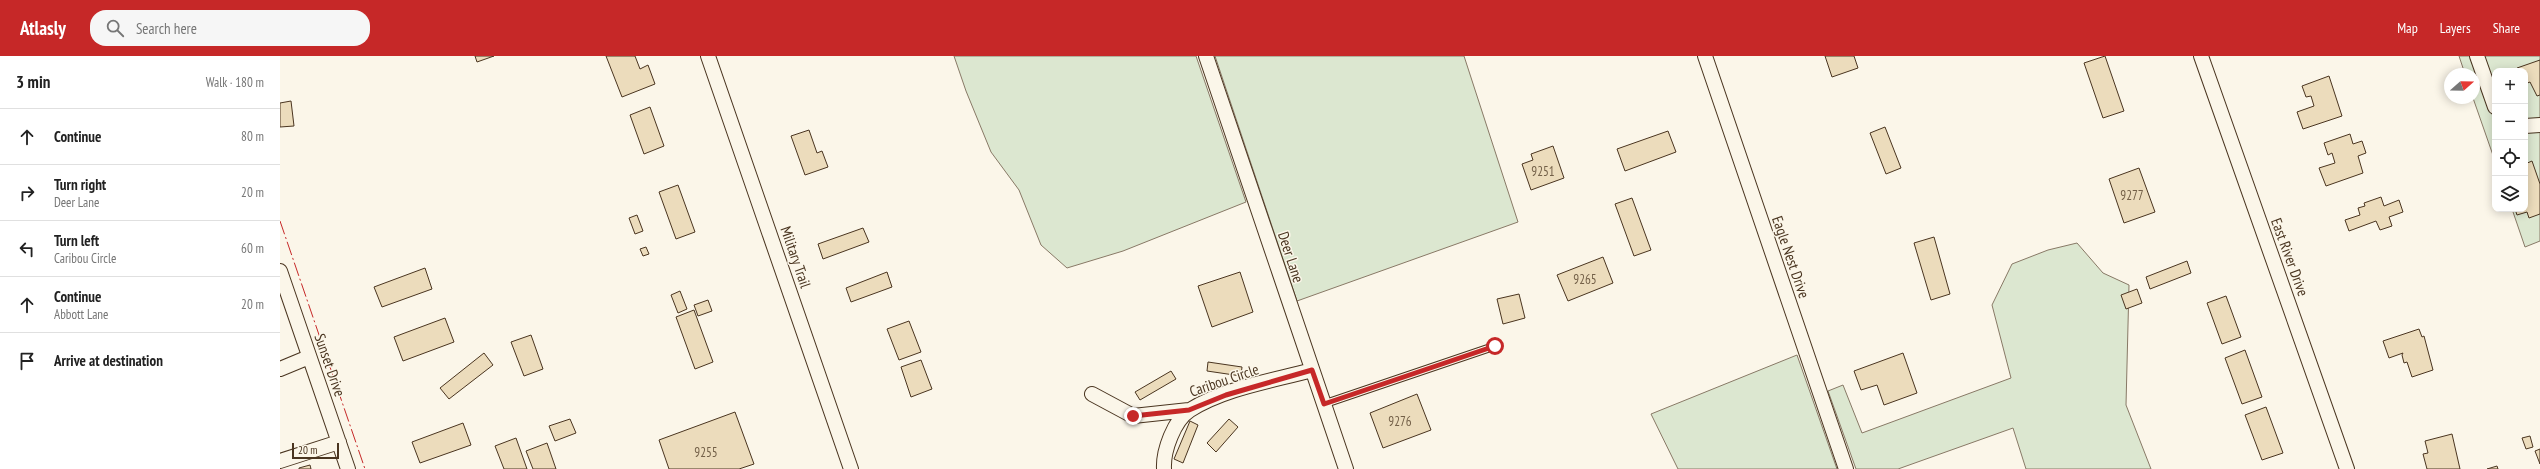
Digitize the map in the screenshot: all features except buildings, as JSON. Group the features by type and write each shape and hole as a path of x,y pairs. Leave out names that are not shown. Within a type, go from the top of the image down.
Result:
{"street":[{"name":"Military Trail","path":"708,56 851,469"},
{"name":"Deer Lane","path":"1206,56 1346,469"},
{"name":"Eagle Nest Drive","path":"1704,56 1846,469"},
{"name":"East River Drive","path":"2201,56 2347,469"},
{"path":"2476,56 2494,104"},
{"path":"2528,126 2540,124"},
{"name":"Sunset Drive","path":"280,271 348,469"},
{"path":"280,369 309,357"},
{"name":"Caribou Circle","path":"1164,469 1168,438 1189,410 1226,395 1312,370"},
{"path":"1092,394 1133,416 1189,410"},
{"path":"280,462 339,442"}],"lane":[{"path":"1324,404 1495,346"}],"green space":[{"path":"954,56 1196,56 1246,202 1123,251 1067,268 1041,245 1019,190 991,152 966,91"},
{"path":"1215,56 1464,56 1518,222 1297,301"},
{"path":"2459,56 2540,56 2540,241 2525,247 2513,212 2528,212 2528,68 2492,68 2492,152 2475,104 2480,104 2480,68 2463,68"},
{"path":"2077,243 2103,273 2129,285 2126,405 2151,469 2026,469 2013,428 1898,469 1856,469 1828,391 1843,385 1862,433 2011,378 1992,305 2012,264 2048,250"},
{"path":"1797,355 1837,469 1678,469 1651,414"}],"power":[{"path":"280,221 365,469"}],"route":[{"path":"1133,416 1155,415 1189,410 1226,395 1312,370 1324,404 1495,346"}]}
